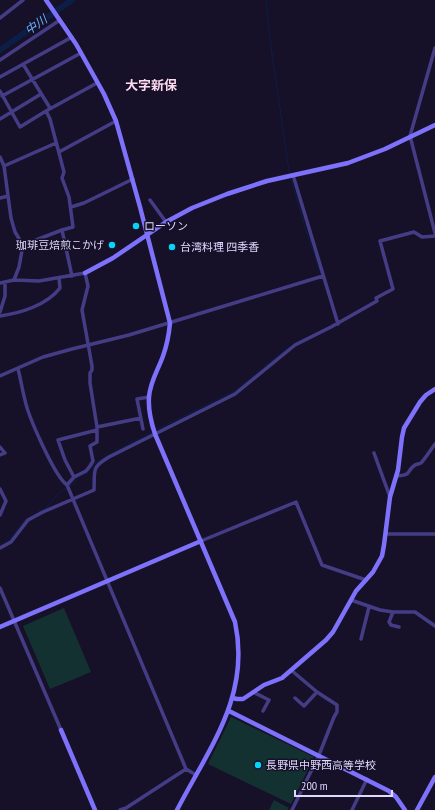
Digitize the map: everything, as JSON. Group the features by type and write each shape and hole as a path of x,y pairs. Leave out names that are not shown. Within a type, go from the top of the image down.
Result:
{"street":[{"path":"0,18 23,0"},
{"path":"46,0 72,37 116,121 148,235 170,323 169,336 152,382 149,397 149,412 155,434 235,622 238,636 238,671 229,711 178,810"},
{"path":"0,60 60,20"},
{"path":"0,77 72,37"},
{"path":"435,48 410,136 435,233"},
{"path":"2,96 81,53"},
{"path":"23,64 48,109 64,172 62,178 71,208 73,226 23,245"},
{"path":"0,91 20,127 48,109 97,83"},
{"path":"0,119 41,94"},
{"path":"59,152 116,121"},
{"path":"0,312 5,296 2,282 14,280 39,281 85,273 113,258 166,222 192,208 227,194 267,181 348,163 385,149 435,125"},
{"path":"4,166 56,143"},
{"path":"0,156 4,166 15,232 23,245 22,254 14,280"},
{"path":"292,175 338,324"},
{"path":"71,208 133,179"},
{"path":"0,198 8,196"},
{"path":"150,200 166,222"},
{"path":"62,230 72,276"},
{"path":"0,548 11,542 28,520 42,512 94,490 95,469 98,464 109,456 235,394 295,345 338,324 377,301 376,298 393,290 380,241 414,232 422,237 435,236"},
{"path":"67,485 74,477 86,471 93,461 90,446 97,442 97,428 90,383 92,366 82,310 88,286 85,273"},
{"path":"0,376 43,357 170,323 323,276"},
{"path":"0,316 10,315 44,302 60,288 59,278"},
{"path":"18,369 22,381 25,401 41,441 50,460 64,483 67,485 106,581 186,768 196,775"},
{"path":"233,698 243,699 264,685 282,678 333,632 356,591 366,580 382,556 390,497 396,476 404,428 420,402 426,395 435,389"},
{"path":"143,429 137,399 149,397"},
{"path":"74,477 58,440 97,428 141,418"},
{"path":"396,476 405,476 409,474 414,465 421,463 435,444"},
{"path":"0,447 5,453 0,455"},
{"path":"374,453 390,497"},
{"path":"0,489 6,501 0,515"},
{"path":"0,627 296,502 322,565 366,580"},
{"path":"386,534 435,534"},
{"path":"0,588 95,810"},
{"path":"351,600 369,607 393,612 415,612 435,626"},
{"path":"361,639 369,607"},
{"path":"393,612 389,622 391,625 399,627"},
{"path":"291,670 317,692 337,705 337,712 319,755 292,810"},
{"path":"253,692 269,700"},
{"path":"296,698 304,706 317,692"},
{"path":"263,711 271,696"},
{"path":"229,711 389,791 396,797 405,810"},
{"path":"120,810 128,809 186,768"},
{"path":"417,810 435,777"},
{"path":"352,810 366,779"}],"green space":[{"path":"64,608 91,672 50,689 23,626"},
{"path":"231,717 314,757 291,804 208,764"},
{"path":"274,800 289,808 287,810 269,810"}],"waterway":[{"name":"中川","path":"0,50 72,0"},
{"path":"266,0 270,40 289,171"},
{"path":"291,179 321,274"},
{"path":"295,343 305,338"},
{"path":"158,429 233,392 289,347"},
{"path":"71,486 78,477 87,473 96,463 108,455 151,433"},
{"path":"0,544 9,540 25,520 47,507 59,493 66,488"}],"place":[{"name":"ローソン","path":"136,226"},
{"name":"珈琲豆焙煎こかげ","path":"112,245"},
{"name":"台湾料理 四季香","path":"172,247"},
{"name":"長野県中野西高等学校","path":"258,765"}],"district":[{"name":"大字新保","path":"151,85"}]}
